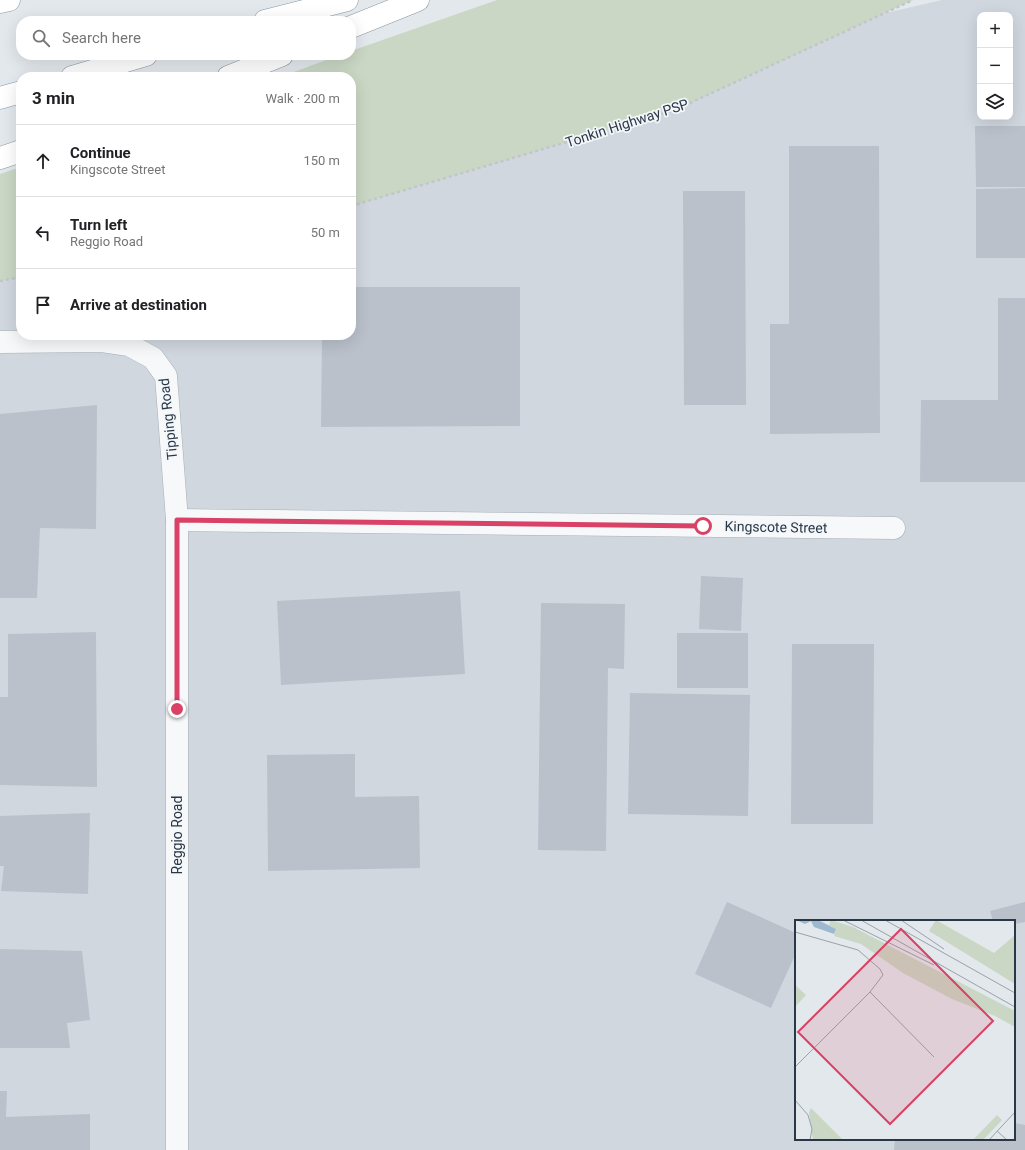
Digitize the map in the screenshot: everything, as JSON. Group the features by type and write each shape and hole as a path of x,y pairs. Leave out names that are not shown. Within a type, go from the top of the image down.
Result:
{"highway":[{"path":"0,2 9,0"},
{"path":"284,16 346,0"},
{"path":"356,25 418,0"},
{"path":"89,72 129,60"},
{"path":"240,72 270,60"},
{"path":"0,98 16,93"},
{"path":"0,158 16,153"}],"street":[{"name":"Tipping Road","path":"0,342 102,341 129,345 153,358 166,376 177,520"},
{"name":"Kingscote Street","path":"177,520 894,528"},
{"name":"Reggio Road","path":"177,520 177,1150"}],"path":[{"name":"Tonkin Highway PSP","path":"356,205 675,110 913,0"},
{"path":"0,281 16,278"}],"shaded area":[{"path":"942,0 1025,0 1025,1150 0,1150 0,218 16,214 16,340 356,340 356,136"}],"green space":[{"path":"497,0 913,0 675,110 356,205 356,72 294,72 326,60 356,60 356,49"},
{"path":"16,169 16,278 0,281 0,174"}],"building":[{"path":"975,126 1025,126 1025,187 976,187"},
{"path":"789,146 879,146 880,433 770,434 770,324 789,324"},
{"path":"1025,188 1025,258 976,258 976,189"},
{"path":"683,191 745,191 746,405 684,405"},
{"path":"356,287 520,287 520,426 321,427 322,340 356,340"},
{"path":"998,298 1025,298 1025,482 920,482 921,400 998,400"},
{"path":"97,405 96,529 40,528 37,598 0,598 0,414"},
{"path":"701,576 743,578 741,631 699,629"},
{"path":"460,591 465,674 281,685 277,601"},
{"path":"541,603 625,604 624,669 608,668 606,851 538,850"},
{"path":"96,632 97,787 0,785 0,697 8,697 8,634"},
{"path":"677,633 748,633 748,688 677,688"},
{"path":"792,644 874,644 873,824 791,824"},
{"path":"630,693 750,695 748,816 628,814"},
{"path":"355,754 355,797 419,796 420,868 268,871 267,755"},
{"path":"90,813 88,894 1,891 4,866 0,866 0,816"},
{"path":"727,902 795,933 795,955 771,1008 695,974"},
{"path":"1025,902 1025,922 1015,924 1015,920 993,920 990,911"},
{"path":"0,949 82,951 90,1020 67,1023 70,1048 0,1048"},
{"path":"0,1091 7,1091 6,1117 90,1114 90,1150 0,1150"},
{"path":"1015,1123 1025,1125 1025,1150 894,1150 895,1140 1015,1140"}],"route":[{"path":"177,709 177,520 703,526"}]}
